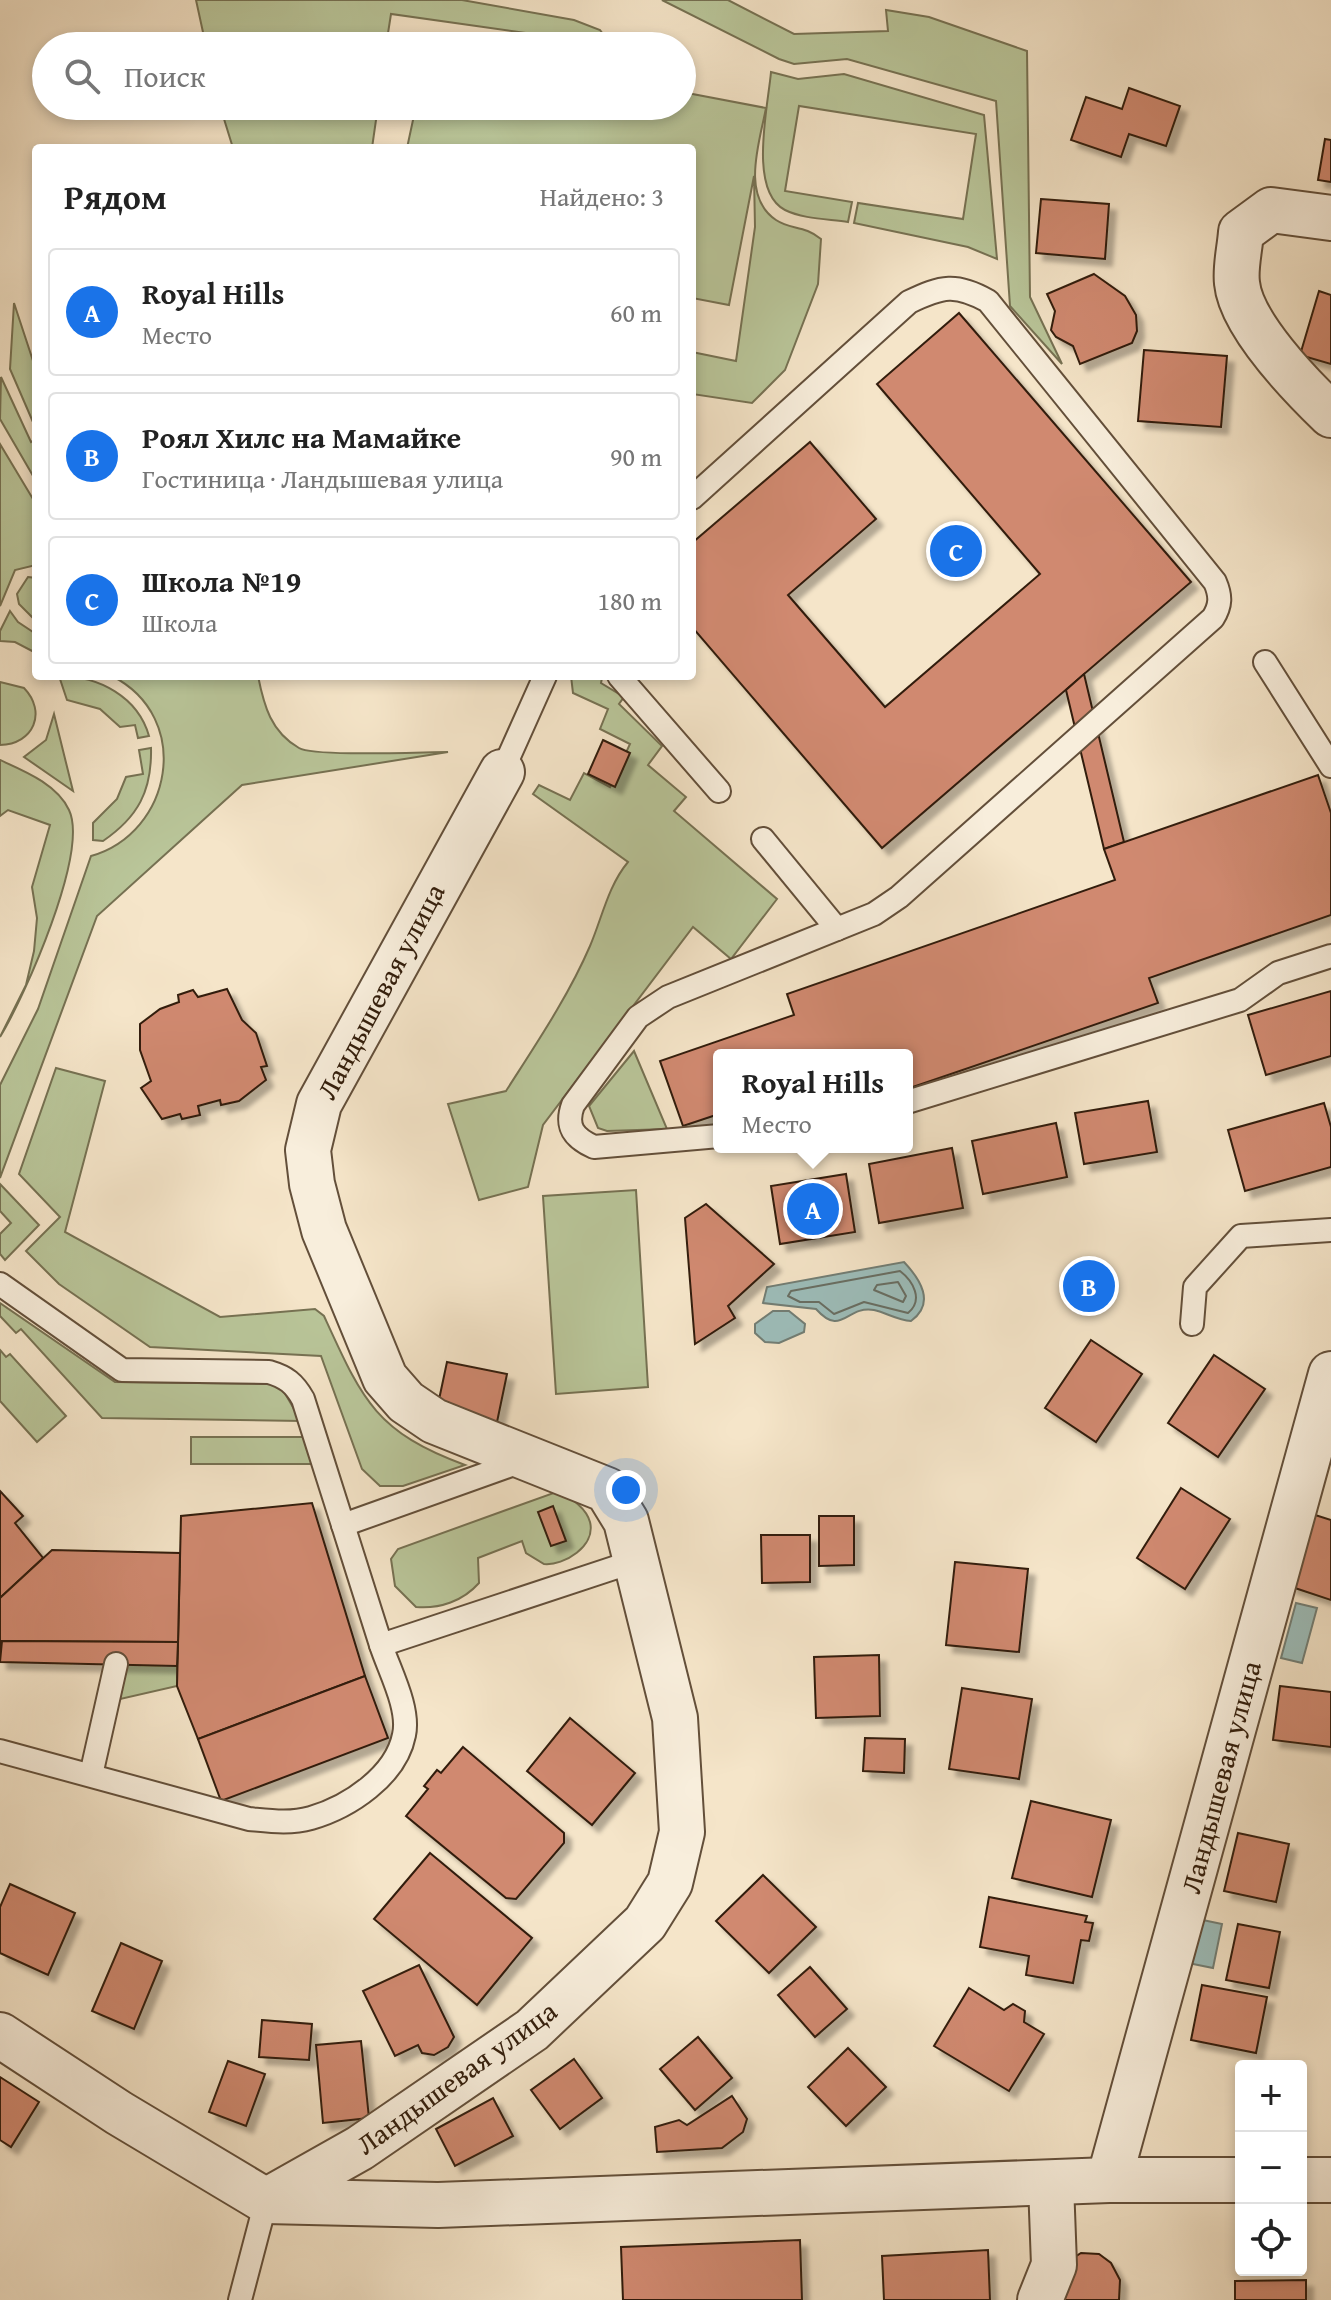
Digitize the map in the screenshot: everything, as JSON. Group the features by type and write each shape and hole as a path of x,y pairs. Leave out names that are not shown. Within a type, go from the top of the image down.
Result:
{"street":[{"path":"1331,218 1271,210 1241,232 1236,284 1255,329 1303,388 1331,415"},
{"name":"Ландышевая улица","path":"266,2201 360,2148 532,2030 645,1923 670,1883 682,1832 675,1718 626,1521 607,1490 434,1421 406,1402 385,1378 324,1230 308,1150 319,1104 502,772"},
{"name":"Ландышевая улица","path":"1109,2180 1331,1374"},
{"path":"0,2035 119,2113 266,2201 438,2205 1109,2180 1235,2180"},
{"path":"1307,2180 1331,2180"},
{"path":"1040,2300 1054,2265 1051,2184"}],"lane":[{"path":"696,494 909,302 936,289 966,288 988,301 1215,582 1220,593 1220,607 1213,618 899,897 874,914 668,997 638,1017 573,1105 569,1118 571,1131 581,1141 594,1147 713,1137"},
{"path":"1265,662 1331,766"},
{"path":"502,772 543,680"},
{"path":"622,680 719,791"},
{"path":"763,839 837,929"},
{"path":"913,1100 1240,1000 1278,973 1331,956"},
{"path":"1192,1324 1195,1287 1241,1236 1331,1230"},
{"path":"0,1284 122,1370 269,1372 284,1377 296,1386 303,1399 403,1715 405,1733 396,1757 371,1786 346,1803 311,1818 279,1822 249,1819 0,1751"},
{"path":"343,1525 530,1458"},
{"path":"381,1645 638,1560"},
{"path":"91,1775 116,1664"},
{"path":"243,2297 266,2201"}],"green space":[{"path":"196,0 462,0 574,20 601,32 519,32 391,14 388,32 203,32"},
{"path":"662,0 728,0 794,34 888,31 886,10 929,17 1027,51 1030,297 1062,364 1010,306 996,101 847,59 794,64"},
{"path":"771,72 798,79 844,74 984,115 997,259 968,247 854,223 858,203 963,219 976,134 799,106 785,191 852,202 848,222 808,217 785,210 774,200 764,167 764,126"},
{"path":"696,95 766,108 755,167 758,197 765,210 776,220 821,239 818,284 785,370 752,403 696,395 696,353 736,361 755,227 754,176 729,305 696,299 696,144 408,144 413,120 696,120"},
{"path":"224,120 376,120 373,144 232,144"},
{"path":"14,303 32,358 32,420 10,369"},
{"path":"1,377 32,441 32,474 0,419"},
{"path":"0,444 32,497 32,566 15,570 0,606"},
{"path":"28,577 32,578 32,617 19,604 17,594"},
{"path":"10,611 18,622 32,631 32,651 15,642 0,641 0,631"},
{"path":"60,680 88,680 102,685 115,691 136,710 149,736 138,738 135,725 120,727 100,709 67,700"},
{"path":"117,680 259,680 275,726 299,748 346,753 448,752 242,785 97,916 0,1178 0,1085 38,1009 91,856 119,843 140,824 155,800 163,773 163,745 155,719 138,695"},
{"path":"571,680 602,680 601,683 624,697 619,704 662,746 648,765 686,797 674,811 777,899 731,959 693,927 543,1125 528,1187 479,1200 448,1104 506,1091 572,984 610,892 628,862 533,794 539,785 570,800 584,773 610,787 630,744 600,729 608,709 573,693"},
{"path":"0,682 24,688 35,707 35,716 29,733 12,743 0,745"},
{"path":"54,714 73,791 24,757 46,740"},
{"path":"151,748 149,777 134,812 103,841 93,840 93,823 117,799 126,777 143,774 139,750"},
{"path":"0,760 39,779 57,793 69,810 73,830 63,889 51,924 24,990 0,1037 26,985 37,918 32,887 50,825 8,810 0,816"},
{"path":"634,1051 667,1129 607,1131 598,1128 589,1106"},
{"path":"56,1068 105,1081 65,1232 220,1317 315,1309 324,1316 349,1370 375,1409 410,1439 465,1465 403,1486 380,1486 362,1469 321,1356 150,1347 59,1284 26,1251 60,1217 19,1174"},
{"path":"0,1184 39,1225 5,1260 0,1254 0,1234 11,1223 0,1211"},
{"path":"636,1190 648,1387 556,1394 543,1196"},
{"path":"0,1303 115,1382 271,1384 283,1390 301,1421 102,1418 21,1329 16,1333 0,1316"},
{"path":"0,1350 6,1357 10,1354 66,1416 37,1442 0,1401"},
{"path":"191,1437 307,1437 317,1464 191,1464"},
{"path":"559,1491 581,1507 590,1522 588,1539 569,1558 544,1564 526,1553 522,1541 478,1558 479,1583 458,1599 434,1607 416,1607 395,1586 391,1559 398,1549"},
{"path":"177,1654 177,1686 116,1700 126,1655"}],"water":[{"path":"904,1262 920,1283 924,1299 919,1314 911,1321 865,1310 832,1321 816,1309 763,1303 767,1287"},
{"path":"773,1311 789,1311 805,1324 804,1332 779,1343 765,1342 755,1333 755,1324"},
{"path":"1296,1603 1317,1608 1302,1663 1281,1658"},
{"path":"1198,1919 1222,1924 1213,1968 1188,1963"}],"building":[{"path":"1129,88 1180,106 1166,146 1129,134 1121,157 1071,140 1086,97 1122,109"},
{"path":"1325,139 1331,140 1331,182 1318,180"},
{"path":"1041,199 1109,204 1105,259 1036,253"},
{"path":"1094,274 1125,296 1136,315 1137,331 1132,343 1080,364 1073,346 1056,337 1051,330 1055,311 1047,294"},
{"path":"1319,291 1331,295 1331,364 1300,355"},
{"path":"959,313 1191,582 882,848 696,632 696,540 810,442 876,519 788,595 885,707 1040,574 877,384"},
{"path":"1144,350 1227,356 1221,427 1138,421"},
{"path":"1084,674 1124,842 1104,849 1066,690"},
{"path":"603,740 630,753 615,787 588,774"},
{"path":"1318,775 1331,813 1331,915 1149,978 1158,1003 913,1087 913,1049 713,1049 713,1116 683,1126 660,1061 794,1015 787,994 1115,880 1104,849"},
{"path":"227,989 242,1020 256,1033 267,1066 261,1067 266,1080 239,1101 221,1105 220,1100 198,1106 200,1115 182,1119 180,1114 162,1119 141,1088 151,1081 140,1050 140,1024 160,1009 179,1002 178,995 193,990 198,997"},
{"path":"1331,991 1331,1056 1266,1075 1248,1015"},
{"path":"1148,1101 1157,1152 1084,1164 1075,1113"},
{"path":"1324,1103 1331,1127 1331,1167 1245,1191 1228,1130"},
{"path":"1056,1123 1067,1177 983,1194 972,1141"},
{"path":"952,1148 963,1208 879,1223 869,1164"},
{"path":"846,1174 855,1232 780,1244 771,1186"},
{"path":"706,1204 774,1264 728,1306 735,1318 695,1344 685,1218"},
{"path":"1091,1340 1142,1374 1096,1442 1045,1408"},
{"path":"1214,1355 1265,1389 1218,1457 1168,1423"},
{"path":"447,1362 507,1374 497,1422 437,1409"},
{"path":"1181,1488 1230,1519 1185,1589 1137,1558"},
{"path":"0,1491 23,1516 15,1523 43,1558 0,1598"},
{"path":"312,1503 365,1676 198,1739 177,1686 181,1516"},
{"path":"553,1506 566,1541 551,1546 538,1512"},
{"path":"1312,1514 1331,1520 1331,1600 1289,1586"},
{"path":"819,1516 854,1516 854,1565 819,1566"},
{"path":"761,1535 810,1535 810,1582 762,1583"},
{"path":"52,1550 180,1553 178,1642 2,1641 0,1662 0,1598"},
{"path":"955,1562 1028,1569 1019,1652 946,1645"},
{"path":"2,1641 178,1642 177,1666 0,1662"},
{"path":"879,1655 880,1716 816,1718 814,1657"},
{"path":"365,1676 388,1738 221,1801 198,1739"},
{"path":"1280,1686 1331,1692 1331,1747 1273,1740"},
{"path":"962,1688 1032,1699 1019,1779 949,1769"},
{"path":"570,1718 635,1773 592,1825 527,1771"},
{"path":"865,1738 905,1739 904,1773 863,1771"},
{"path":"463,1747 564,1833 564,1843 516,1899 506,1898 406,1816 428,1789 424,1786 437,1770 441,1773"},
{"path":"1031,1801 1111,1820 1092,1897 1012,1878"},
{"path":"1238,1833 1289,1844 1276,1902 1224,1891"},
{"path":"430,1853 532,1938 477,2005 374,1919"},
{"path":"763,1875 816,1927 769,1973 716,1921"},
{"path":"10,1884 75,1913 48,1975 0,1953 0,1907"},
{"path":"989,1897 1087,1916 1085,1922 1093,1923 1089,1941 1081,1940 1073,1983 1026,1975 1029,1956 980,1947"},
{"path":"1238,1924 1280,1932 1269,1988 1226,1980"},
{"path":"121,1943 162,1961 134,2029 92,2011"},
{"path":"419,1965 454,2037 448,2047 434,2055 422,2053 418,2045 395,2056 363,1991"},
{"path":"810,1967 847,2009 815,2037 778,1995"},
{"path":"1202,1985 1267,1997 1256,2053 1191,2040"},
{"path":"969,1988 1004,2010 1013,2004 1025,2011 1024,2022 1044,2034 1009,2091 934,2046"},
{"path":"262,2020 312,2024 309,2060 259,2057"},
{"path":"698,2037 732,2078 695,2110 660,2069"},
{"path":"361,2041 369,2118 323,2123 316,2045"},
{"path":"848,2048 886,2087 846,2126 808,2087"},
{"path":"574,2059 602,2098 560,2129 531,2090"},
{"path":"228,2061 265,2074 246,2126 209,2112"},
{"path":"0,2077 39,2102 11,2147 0,2140"},
{"path":"732,2096 747,2119 743,2132 722,2148 657,2152 655,2127 679,2120 687,2125"},
{"path":"493,2098 513,2136 455,2166 436,2129"},
{"path":"800,2240 802,2300 623,2300 621,2247"},
{"path":"988,2250 990,2300 884,2300 882,2256"},
{"path":"1081,2253 1099,2254 1111,2263 1120,2280 1119,2300 1054,2300 1064,2264"},
{"path":"1306,2280 1306,2300 1235,2300 1235,2281"}],"place":[{"name":"Школа №19","path":"956,551"},
{"name":"Royal Hills","path":"813,1209"},
{"name":"Роял Хилс на Мамайке","path":"1089,1286"}]}
